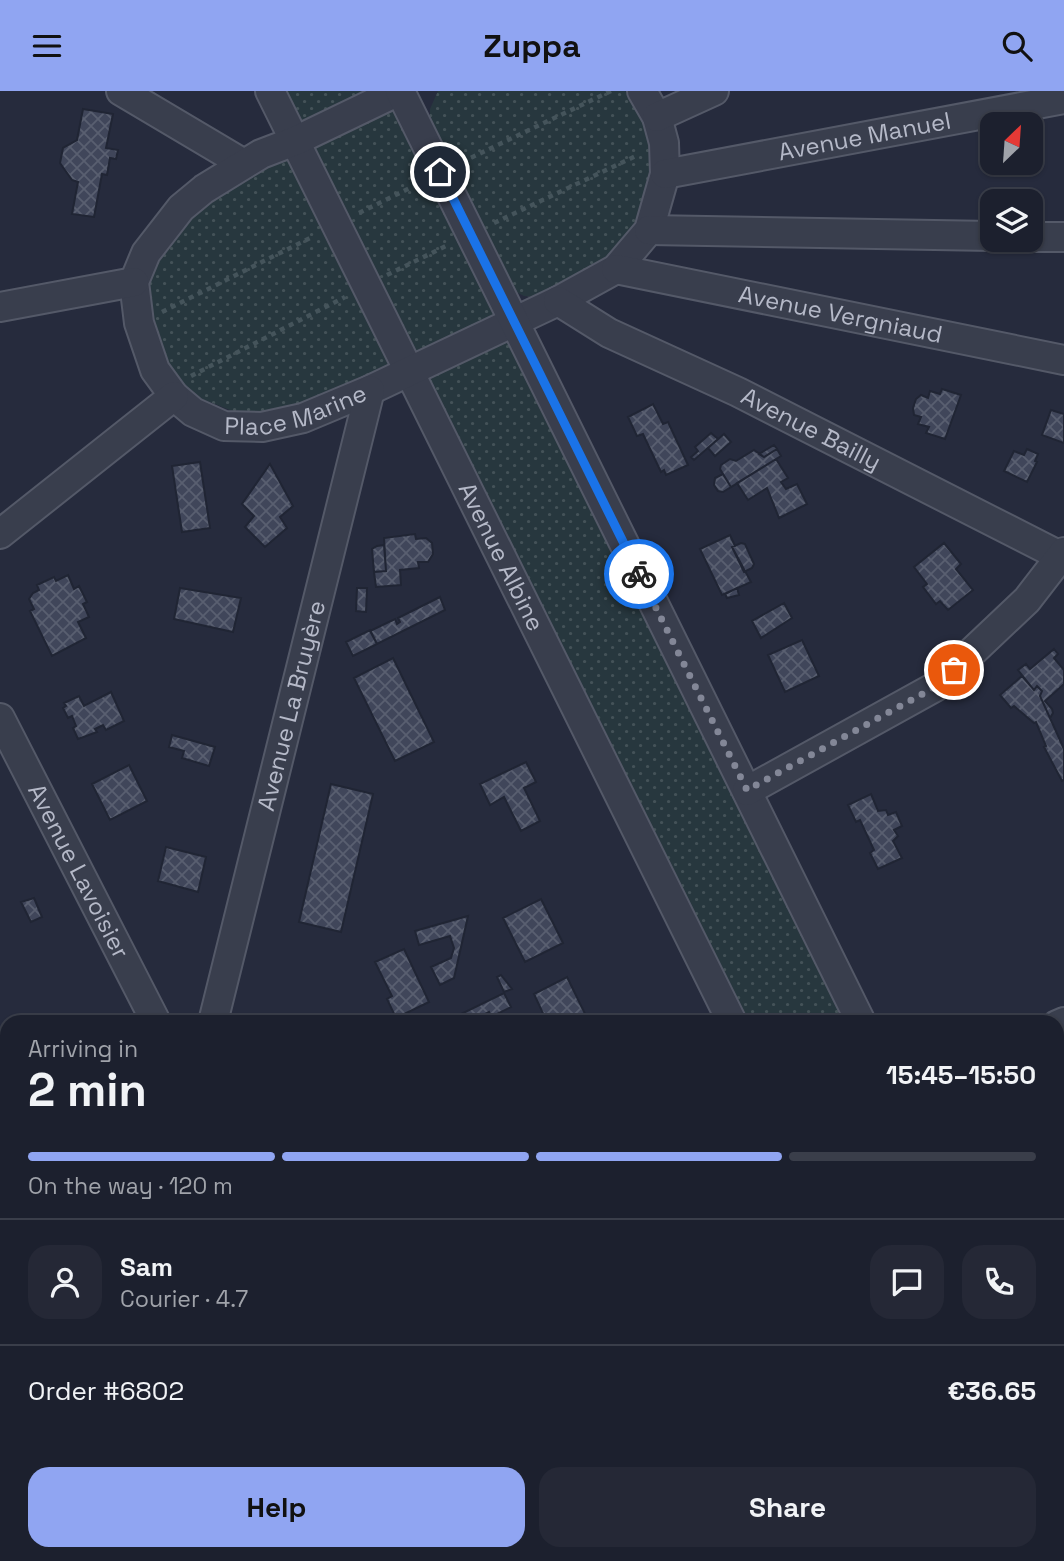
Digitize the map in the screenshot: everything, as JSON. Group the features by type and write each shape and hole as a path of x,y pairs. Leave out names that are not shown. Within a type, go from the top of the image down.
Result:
{"street":[{"path":"121,91 244,164"},
{"name":"Avenue Albine","path":"270,91 729,1015"},
{"path":"0,307 134,282 146,253 181,208 204,189 261,154 295,141 400,91 858,1015"},
{"name":"Place Marine","path":"134,282 139,323 155,370 172,392 193,412 224,426 262,427 303,418 370,390 558,301 616,269 649,230 665,174 664,143 657,117 642,91"},
{"path":"657,117 714,91"},
{"name":"Avenue Manuel","path":"665,174 1064,99"},
{"path":"649,230 980,236"},
{"path":"1043,237 1064,237"},
{"name":"Avenue Vergniaud","path":"616,269 1064,360"},
{"name":"Avenue Bailly","path":"558,301 609,333 738,392 1063,556"},
{"name":"Avenue La Bruyère","path":"215,1015 370,390"},
{"path":"0,534 172,392"},
{"path":"747,790 935,687 1027,600 1063,556"},
{"name":"Avenue Lavoisier","path":"0,718 152,1015"}],"path":[{"path":"139,323 440,172 611,91"},
{"path":"172,392 366,286 640,154"}],"shaded area":[{"path":"280,91 389,91 847,1015 739,1015"},
{"path":"438,91 625,91 641,112 652,148 654,184 632,237 609,259 536,297 524,296 514,291 430,122 430,109"},
{"path":"291,152 395,369 338,394 264,417 240,414 187,393 170,373 152,339 147,274 181,226 211,197"}],"building":[{"path":"83,109 113,114 106,148 118,150 116,159 110,158 107,175 102,174 94,217 72,214 78,182 72,180 60,163 63,148 77,140"},
{"path":"942,389 961,395 945,439 926,433 929,427 918,424 921,417 914,415 913,408 916,399 921,395 928,398 930,391 940,394"},
{"path":"653,404 663,424 668,422 688,465 666,475 664,470 661,472 643,434 637,436 628,417"},
{"path":"1051,410 1064,414 1064,443 1042,435"},
{"path":"711,433 718,439 694,460 691,457 698,451 695,447"},
{"path":"724,434 731,442 715,456 708,448"},
{"path":"774,445 777,449 764,457 759,454"},
{"path":"777,449 781,456 731,487 720,469 721,465 730,459 736,461 754,450 764,457"},
{"path":"1027,449 1038,454 1027,482 1004,471 1014,451 1024,455"},
{"path":"776,459 788,478 781,482 786,489 797,484 807,504 779,518 767,488 748,500 737,483"},
{"path":"200,462 210,528 182,532 172,466"},
{"path":"270,464 293,506 280,517 287,528 265,547 245,527 254,516 242,504"},
{"path":"723,474 731,487 723,492 718,491 714,485 715,478"},
{"path":"415,534 416,539 426,538 432,543 433,554 428,562 418,562 419,568 400,570 401,585 376,587 374,572 386,571 384,538"},
{"path":"730,535 735,546 732,547 751,582 722,595 700,549"},
{"path":"944,543 961,564 956,569 973,590 948,610 940,601 936,604 923,587 927,584 914,567"},
{"path":"745,544 754,564 744,572 732,547"},
{"path":"384,545 386,571 374,572 372,549"},
{"path":"68,575 74,589 79,586 87,602 83,604 89,617 78,622 86,638 52,656 30,611 34,609 29,599 39,590 37,585 54,577 56,581"},
{"path":"180,588 241,598 233,632 174,619"},
{"path":"357,588 367,588 366,612 356,611"},
{"path":"737,588 739,595 727,598 725,594"},
{"path":"440,597 445,610 377,644 370,631 395,619 397,624 400,622 398,618"},
{"path":"784,603 792,618 761,638 752,621"},
{"path":"370,630 377,644 353,656 346,642"},
{"path":"802,640 819,676 785,692 768,655"},
{"path":"1054,649 1058,654 1054,658 1064,670 1064,684 1045,701 1052,709 1050,718 1040,696 1042,691 1037,686 1034,690 1018,670 1026,664 1030,669"},
{"path":"393,658 434,742 395,761 354,678"},
{"path":"1022,676 1034,690 1037,686 1042,691 1040,696 1064,749 1062,781 1044,747 1046,746 1036,722 1014,706 1011,708 1000,695"},
{"path":"111,692 124,721 106,730 103,725 95,729 97,732 78,739 73,728 76,726 72,716 68,718 63,708 66,706 64,703 79,696 84,706"},
{"path":"172,735 215,747 209,766 182,758 184,751 169,747"},
{"path":"526,762 536,782 524,788 540,821 521,831 504,797 490,805 480,784"},
{"path":"129,765 147,801 110,820 92,784"},
{"path":"331,784 373,794 341,932 299,922"},
{"path":"871,794 878,811 886,810 888,815 896,812 902,826 894,830 898,836 893,841 902,858 878,869 870,853 874,850 860,820 856,822 848,805"},
{"path":"166,847 206,857 198,892 158,881"},
{"path":"34,898 42,917 31,922 21,902"},
{"path":"541,899 563,943 525,962 503,918"},
{"path":"468,916 454,978 440,985 431,967 451,958 454,948 450,936 419,945 415,931"},
{"path":"404,949 429,1002 402,1015 395,1015 387,999 392,996 375,962"},
{"path":"501,975 512,989 504,992 497,977"},
{"path":"567,977 586,1015 544,1015 534,994"},
{"path":"504,993 511,1007 495,1015 490,1015 489,1012 483,1015 459,1015"}],"way so far":[{"path":"639,574 747,790 935,687 954,670"}],"route":[{"path":"440,172 639,574"}]}
